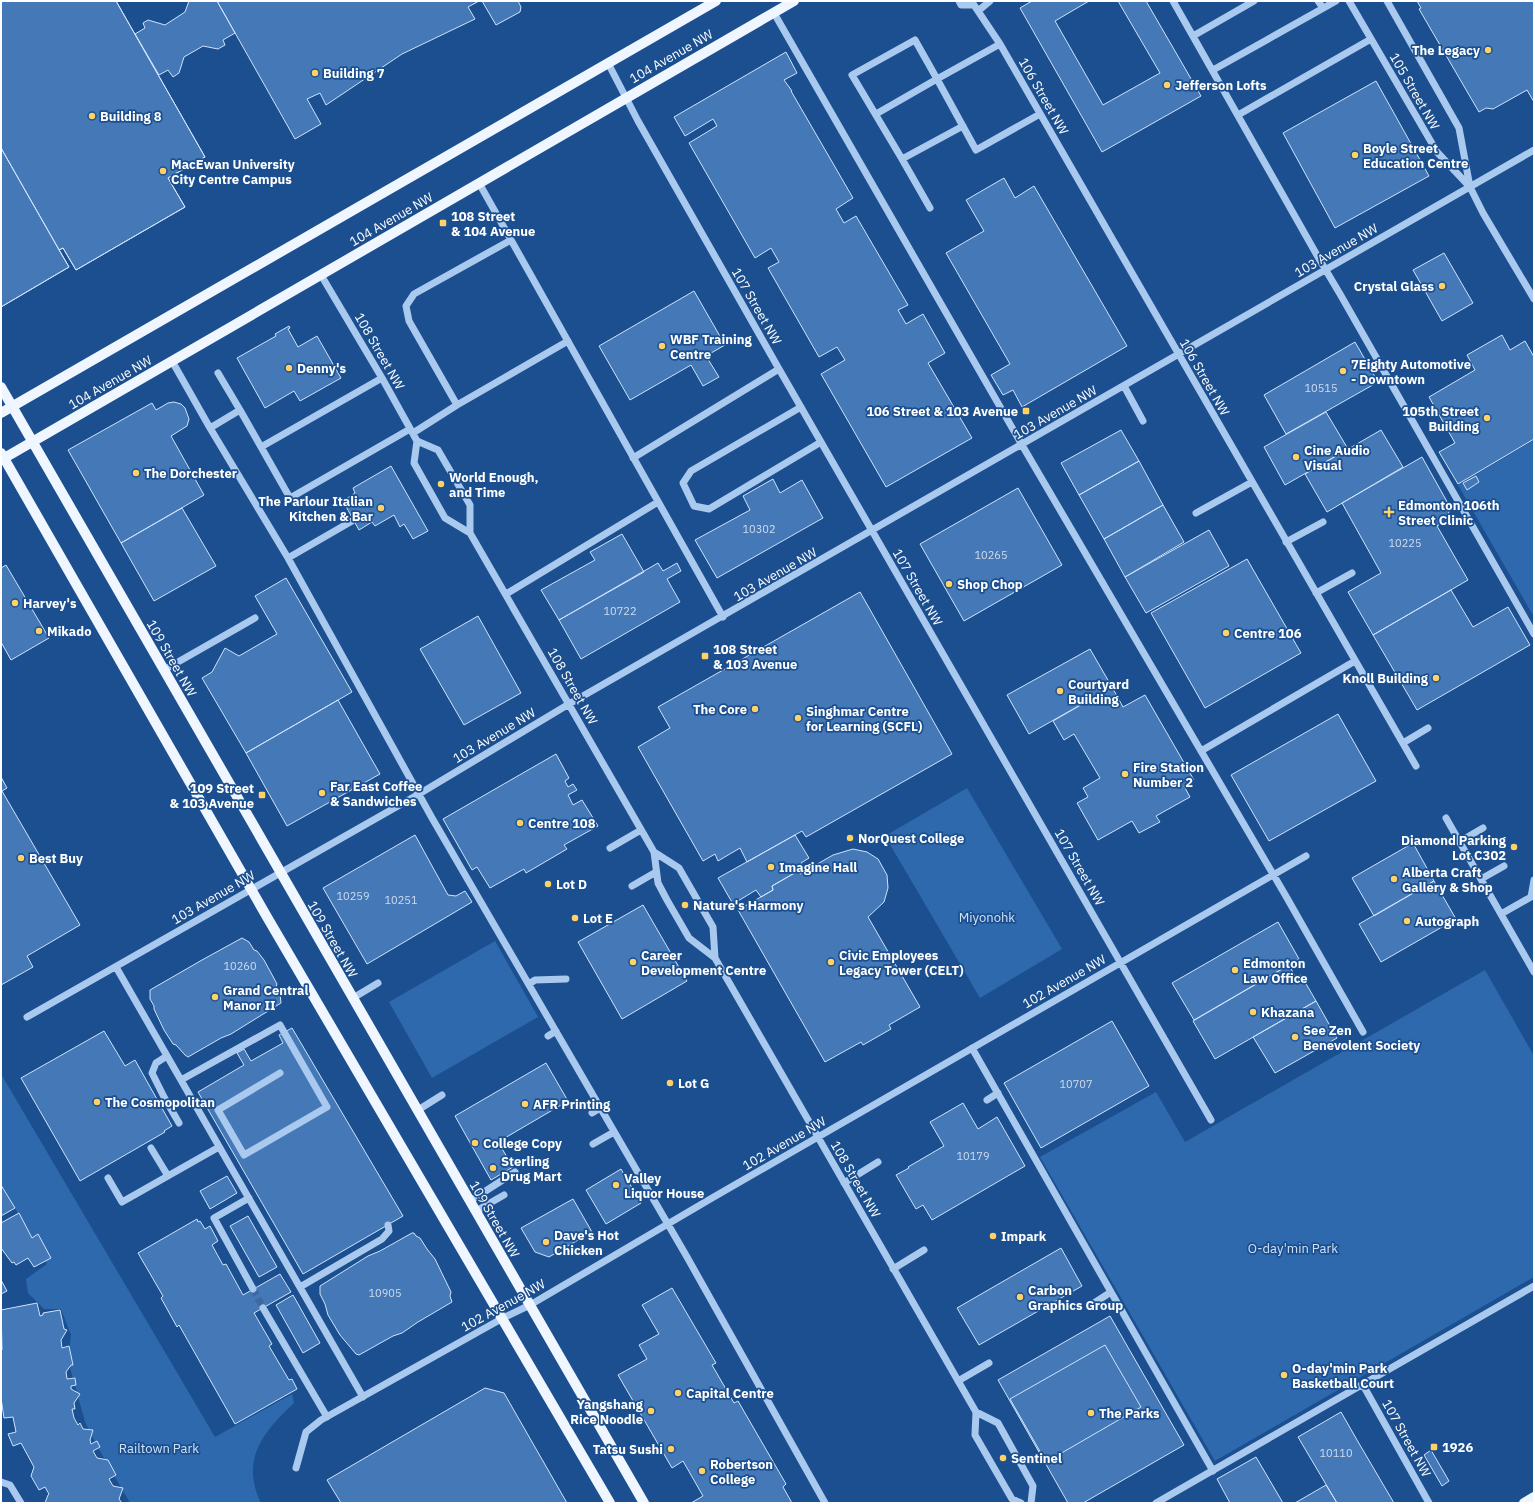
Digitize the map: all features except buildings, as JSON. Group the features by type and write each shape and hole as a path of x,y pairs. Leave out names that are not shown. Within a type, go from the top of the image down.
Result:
{"main road":[{"name":"104 Avenue NW","path":"1,413 716,1"},
{"name":"104 Avenue NW","path":"2,457 32,442 794,1"},
{"name":"109 Street NW","path":"1,387 644,1503"},
{"path":"2,457 251,889 610,1503"},
{"path":"1524,1503 1534,1497"}],"street":[{"path":"959,1 961,5 977,5 990,1"},
{"path":"1173,1 1534,634"},
{"path":"1193,36 1254,1"},
{"path":"1318,1 1323,8"},
{"path":"1213,70 1336,1"},
{"name":"105 Street NW","path":"1349,1 1437,152 1470,187"},
{"name":"105 Street NW","path":"1387,1 1459,128 1470,187 1483,213 1534,299"},
{"name":"106 Street NW","path":"977,5 1416,766"},
{"path":"774,12 1022,445 1363,1032"},
{"path":"1238,115 1371,39"},
{"path":"930,208 852,75 915,40 938,79 976,150 1040,114"},
{"path":"876,114 1000,44"},
{"name":"107 Street NW","path":"608,63 801,408 1211,1120"},
{"path":"902,159 963,126"},
{"name":"103 Avenue NW","path":"27,1018 280,872 419,794 569,704 723,617 1534,150"},
{"path":"479,183 723,617"},
{"path":"457,405 410,321 406,306 414,294 511,240"},
{"name":"108 Street NW","path":"321,275 412,431 417,441 414,463 445,518 470,533 654,852 658,883 689,938 715,958 976,1412"},
{"path":"218,373 290,498 412,431 568,341"},
{"path":"172,361 210,428 288,558 419,794 515,953 529,984 556,1031 580,1066 601,1104 614,1132 623,1141 646,1179 668,1224 826,1503"},
{"path":"633,458 779,369"},
{"path":"261,447 382,378"},
{"path":"1124,386 1144,421"},
{"path":"801,408 691,471 683,483 694,506 709,509 821,442"},
{"path":"210,428 240,410"},
{"path":"417,441 438,450 470,505 470,533"},
{"path":"1196,513 1252,482"},
{"path":"506,594 658,502"},
{"path":"288,558 352,521"},
{"path":"1286,542 1323,522"},
{"path":"1316,593 1352,573"},
{"path":"164,670 255,618"},
{"path":"1201,751 1355,660"},
{"path":"1403,743 1428,728"},
{"path":"1446,818 1534,972"},
{"path":"1460,842 1483,828"},
{"path":"610,848 641,830"},
{"name":"108 Street NW","path":"654,852 680,868 713,927 715,958"},
{"name":"102 Avenue NW","path":"296,1468 306,1432 327,1417 503,1318 530,1305 1120,962 1306,856"},
{"path":"1481,879 1504,866"},
{"path":"632,886 656,872"},
{"path":"1501,914 1531,897 1534,880"},
{"path":"484,922 493,916"},
{"path":"116,967 363,1397"},
{"path":"529,984 535,980 566,979"},
{"path":"353,998 378,983"},
{"path":"181,1080 280,1025 327,1107 244,1155 218,1110 280,1073"},
{"path":"548,1036 556,1031"},
{"path":"972,1048 1213,1471"},
{"path":"167,1056 156,1063 152,1073 178,1123"},
{"path":"987,1100 998,1093"},
{"path":"418,1110 442,1095"},
{"path":"592,1113 601,1104"},
{"path":"593,1144 614,1132"},
{"path":"108,1178 122,1202 219,1147"},
{"path":"151,1148 168,1176"},
{"path":"844,1183 878,1162"},
{"path":"470,1201 515,1172"},
{"path":"1040,1183 1047,1179"},
{"path":"476,1212 504,1195"},
{"path":"249,1198 214,1218 253,1289"},
{"path":"1060,1218 1067,1214"},
{"path":"300,1287 382,1239 389,1231 388,1224"},
{"path":"894,1268 924,1250"},
{"path":"1156,1503 1364,1385 1534,1286"},
{"path":"1094,1303 1111,1292"},
{"path":"263,1308 327,1417"},
{"path":"958,1381 989,1363"},
{"name":"107 Street NW","path":"1364,1385 1429,1503"},
{"path":"1021,1503 1012,1499 975,1435 976,1412 998,1423 1033,1486 1031,1503"},
{"path":"1,1482 10,1485 21,1503"}],"green space":[{"path":"1534,440 1534,617 1458,485"},
{"name":"Miyonohk","path":"967,788 1062,949 980,998 885,836"},
{"path":"495,941 538,1017 432,1078 389,1002"},
{"name":"O-day'min Park","path":"1485,970 1534,1056 1534,1277 1215,1461 1040,1157 1156,1092 1185,1142"},
{"name":"Railtown Park","path":"1,1074 215,1437 292,1394 294,1403 264,1436 254,1460 253,1473 255,1488 261,1503 130,1503 85,1422 69,1364 71,1335 61,1309 44,1309 28,1293 26,1279 47,1264 1,1184"}],"tunnel":[{"path":"253,1289 263,1308"}],"place":[{"name":"The Legacy","path":"1488,50"},
{"name":"Building 7","path":"315,73"},
{"name":"Jefferson Lofts","path":"1167,85"},
{"name":"Building 8","path":"92,116"},
{"name":"Boyle Street Education Centre","path":"1355,155"},
{"name":"MacEwan University City Centre Campus","path":"163,171"},
{"name":"108 Street & 104 Avenue","path":"443,223"},
{"name":"Crystal Glass","path":"1442,286"},
{"name":"WBF Training Centre","path":"662,346"},
{"name":"Denny's","path":"289,368"},
{"name":"7Eighty Automotive - Downtown","path":"1343,371"},
{"name":"106 Street & 103 Avenue","path":"1026,411"},
{"name":"105th Street Building","path":"1487,418"},
{"name":"Cine Audio Visual","path":"1296,457"},
{"name":"The Dorchester","path":"136,473"},
{"name":"World Enough, and Time","path":"441,484"},
{"name":"The Parlour Italian Kitchen & Bar","path":"381,508"},
{"name":"Edmonton 106th Street Clinic","path":"1389,512"},
{"name":"Shop Chop","path":"949,584"},
{"name":"Harvey's","path":"15,603"},
{"name":"Mikado","path":"39,631"},
{"name":"Centre 106","path":"1226,633"},
{"name":"108 Street & 103 Avenue","path":"705,656"},
{"name":"Knoll Building","path":"1436,678"},
{"name":"Courtyard Building","path":"1060,691"},
{"name":"The Core","path":"755,709"},
{"name":"Singhmar Centre for Learning (SCFL)","path":"798,718"},
{"name":"Fire Station Number 2","path":"1125,774"},
{"name":"Far East Coffee & Sandwiches","path":"322,793"},
{"name":"109 Street & 103 Avenue","path":"262,795"},
{"name":"Centre 108","path":"520,823"},
{"name":"NorQuest College","path":"850,838"},
{"name":"Diamond Parking Lot C302","path":"1514,847"},
{"name":"Best Buy","path":"21,858"},
{"name":"Imagine Hall","path":"771,867"},
{"name":"Alberta Craft Gallery & Shop","path":"1394,879"},
{"name":"Lot D","path":"548,884"},
{"name":"Nature's Harmony","path":"685,905"},
{"name":"Lot E","path":"575,918"},
{"name":"Autograph","path":"1407,921"},
{"name":"Career Development Centre","path":"633,962"},
{"name":"Civic Employees Legacy Tower (CELT)","path":"831,962"},
{"name":"Edmonton Law Office","path":"1235,970"},
{"name":"Grand Central Manor II","path":"215,997"},
{"name":"Khazana","path":"1253,1012"},
{"name":"See Zen Benevolent Society","path":"1295,1037"},
{"name":"Lot G","path":"670,1083"},
{"name":"The Cosmopolitan","path":"97,1102"},
{"name":"AFR Printing","path":"525,1104"},
{"name":"College Copy","path":"475,1143"},
{"name":"Sterling Drug Mart","path":"493,1168"},
{"name":"Valley Liquor House","path":"616,1185"},
{"name":"Impark","path":"993,1236"},
{"name":"Dave's Hot Chicken","path":"546,1242"},
{"name":"Carbon Graphics Group","path":"1020,1297"},
{"name":"O-day'min Park Basketball Court","path":"1284,1375"},
{"name":"Capital Centre","path":"678,1393"},
{"name":"Yangshang Rice Noodle","path":"651,1411"},
{"name":"The Parks","path":"1091,1413"},
{"name":"1926","path":"1434,1447"},
{"name":"Tatsu Sushi","path":"671,1449"},
{"name":"Sentinel","path":"1003,1458"},
{"name":"Robertson College","path":"702,1471"}]}
